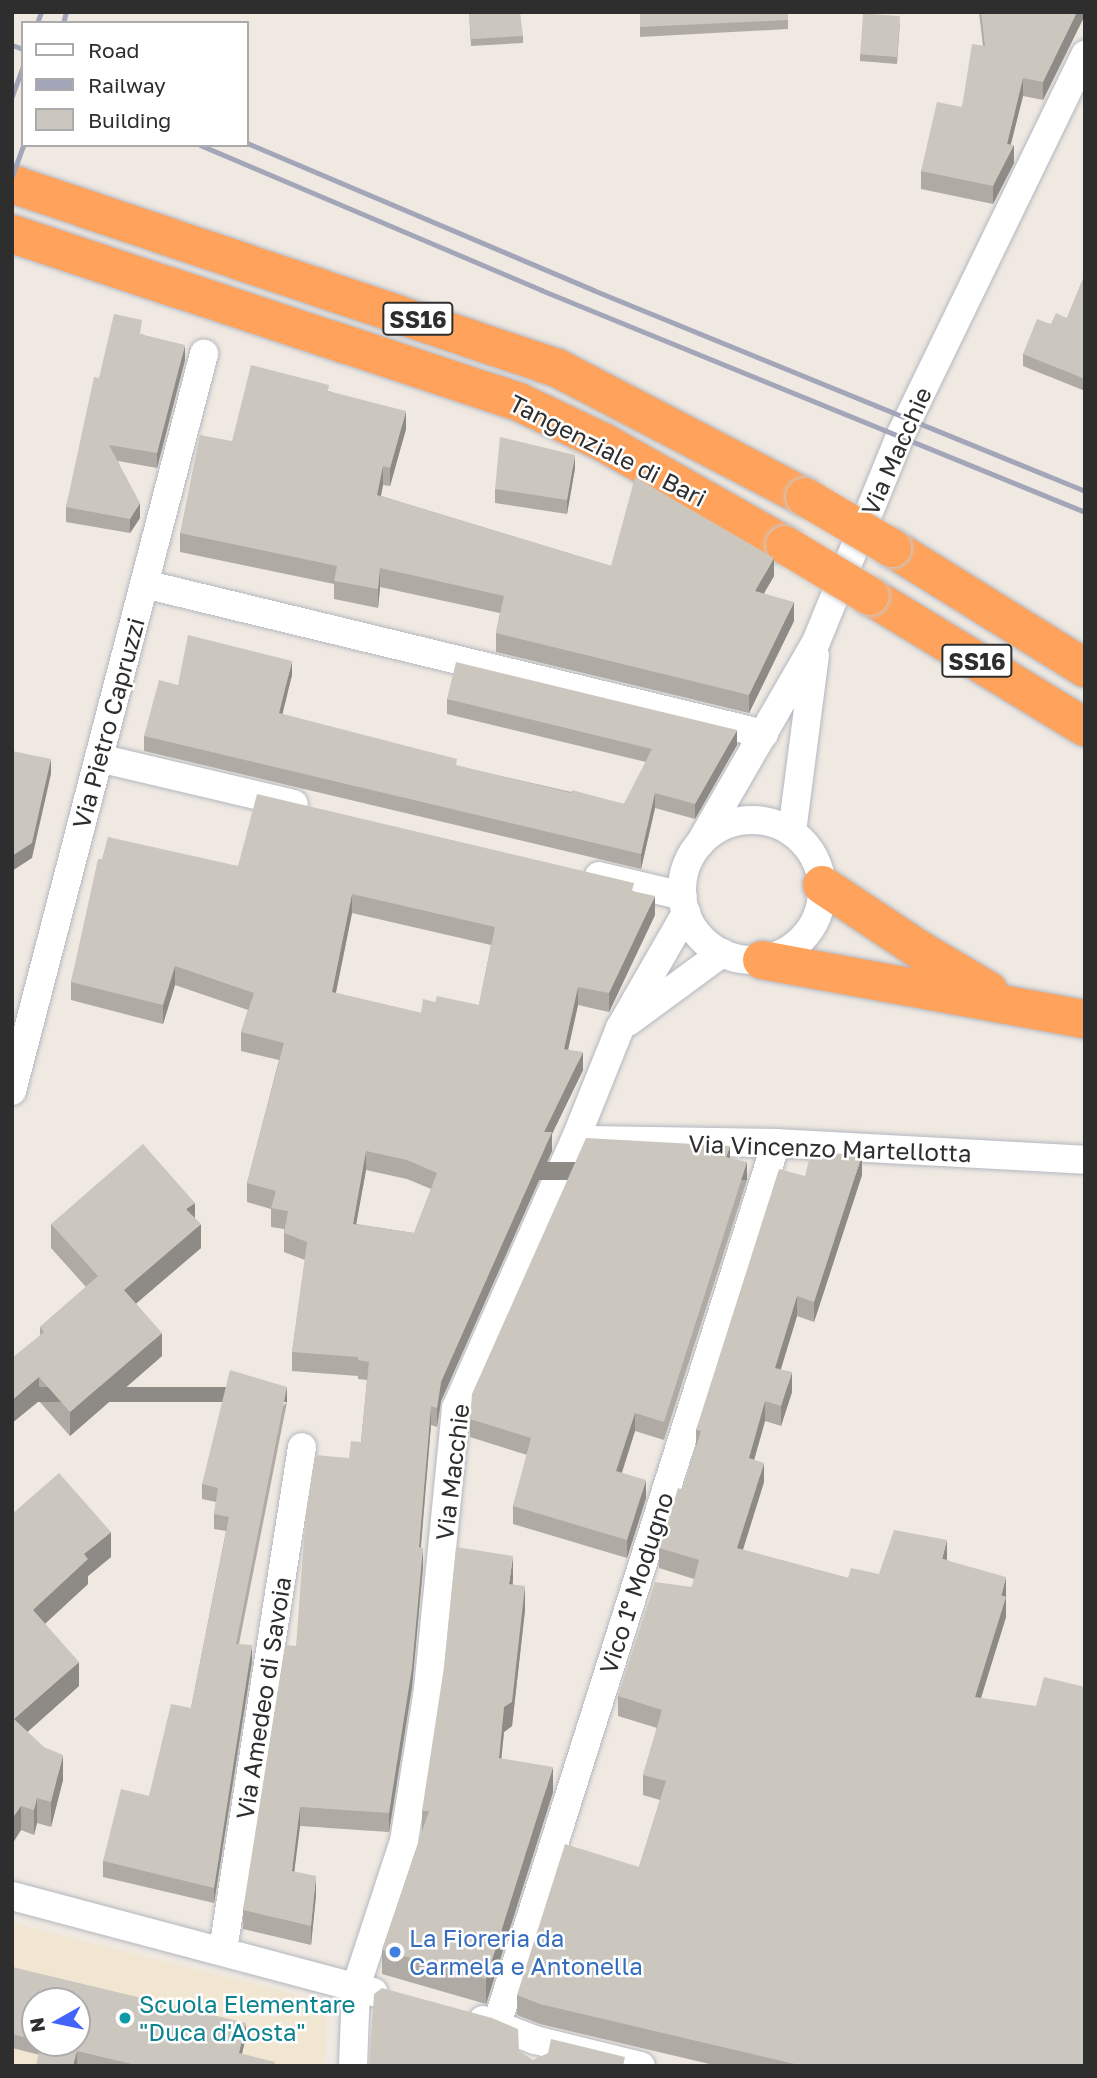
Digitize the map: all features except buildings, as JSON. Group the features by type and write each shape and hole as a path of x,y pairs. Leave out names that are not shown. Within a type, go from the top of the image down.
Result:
{"highway":[{"name":"Tangenziale di Bari","path":"12,184 457,332 557,368 719,451 892,548 1085,668"},
{"name":"Tangenziale di Bari","path":"12,234 519,402 603,442 870,596 1085,727"},
{"path":"822,885 920,950 1012,1004"},
{"path":"762,960 1085,1019"}],"street":[{"name":"Via Macchie","path":"700,843 816,642 900,436 1085,55"},
{"name":"Via Pietro Capruzzi","path":"12,1091 204,354"},
{"path":"144,584 764,734"},
{"path":"792,832 816,642"},
{"path":"99,758 316,810"},
{"path":"744,821 774,823 792,832 809,849 819,869 822,885 820,906 813,926 800,942 782,954 762,960 742,960 722,953 701,937 685,904 687,868 700,843 716,830 744,821"},
{"path":"574,870 685,904"},
{"name":"Via Macchie","path":"353,2066 356,1987 404,1841 428,1689 456,1408 575,1140 620,1028 685,904"},
{"path":"620,1028 722,953"},
{"name":"Via Vincenzo Martellotta","path":"575,1140 776,1143 1085,1160"},
{"name":"Vico 1° Modugno","path":"497,2024 776,1143"},
{"name":"Via Amedeo di Savoia","path":"223,1950 302,1447"},
{"path":"12,1896 395,1997"},
{"path":"458,2014 497,2024 535,2053 641,2066"}],"shaded area":[{"path":"12,1923 309,1998 320,2004 327,2015 324,2066 12,2066"}],"railway":[{"path":"38,21 41,12"},
{"path":"64,21 66,12"},
{"path":"12,45 21,48"},
{"path":"12,96 21,71"},
{"path":"248,143 593,290 1085,491"},
{"path":"12,176 22,147"},
{"path":"205,147 541,290 1085,512"}],"place":[{"name":"La Fioreria da Carmela e Antonella","path":"395,1952"},
{"name":"Scuola Elementare \"Duca d'Aosta\"","path":"125,2018"}]}
